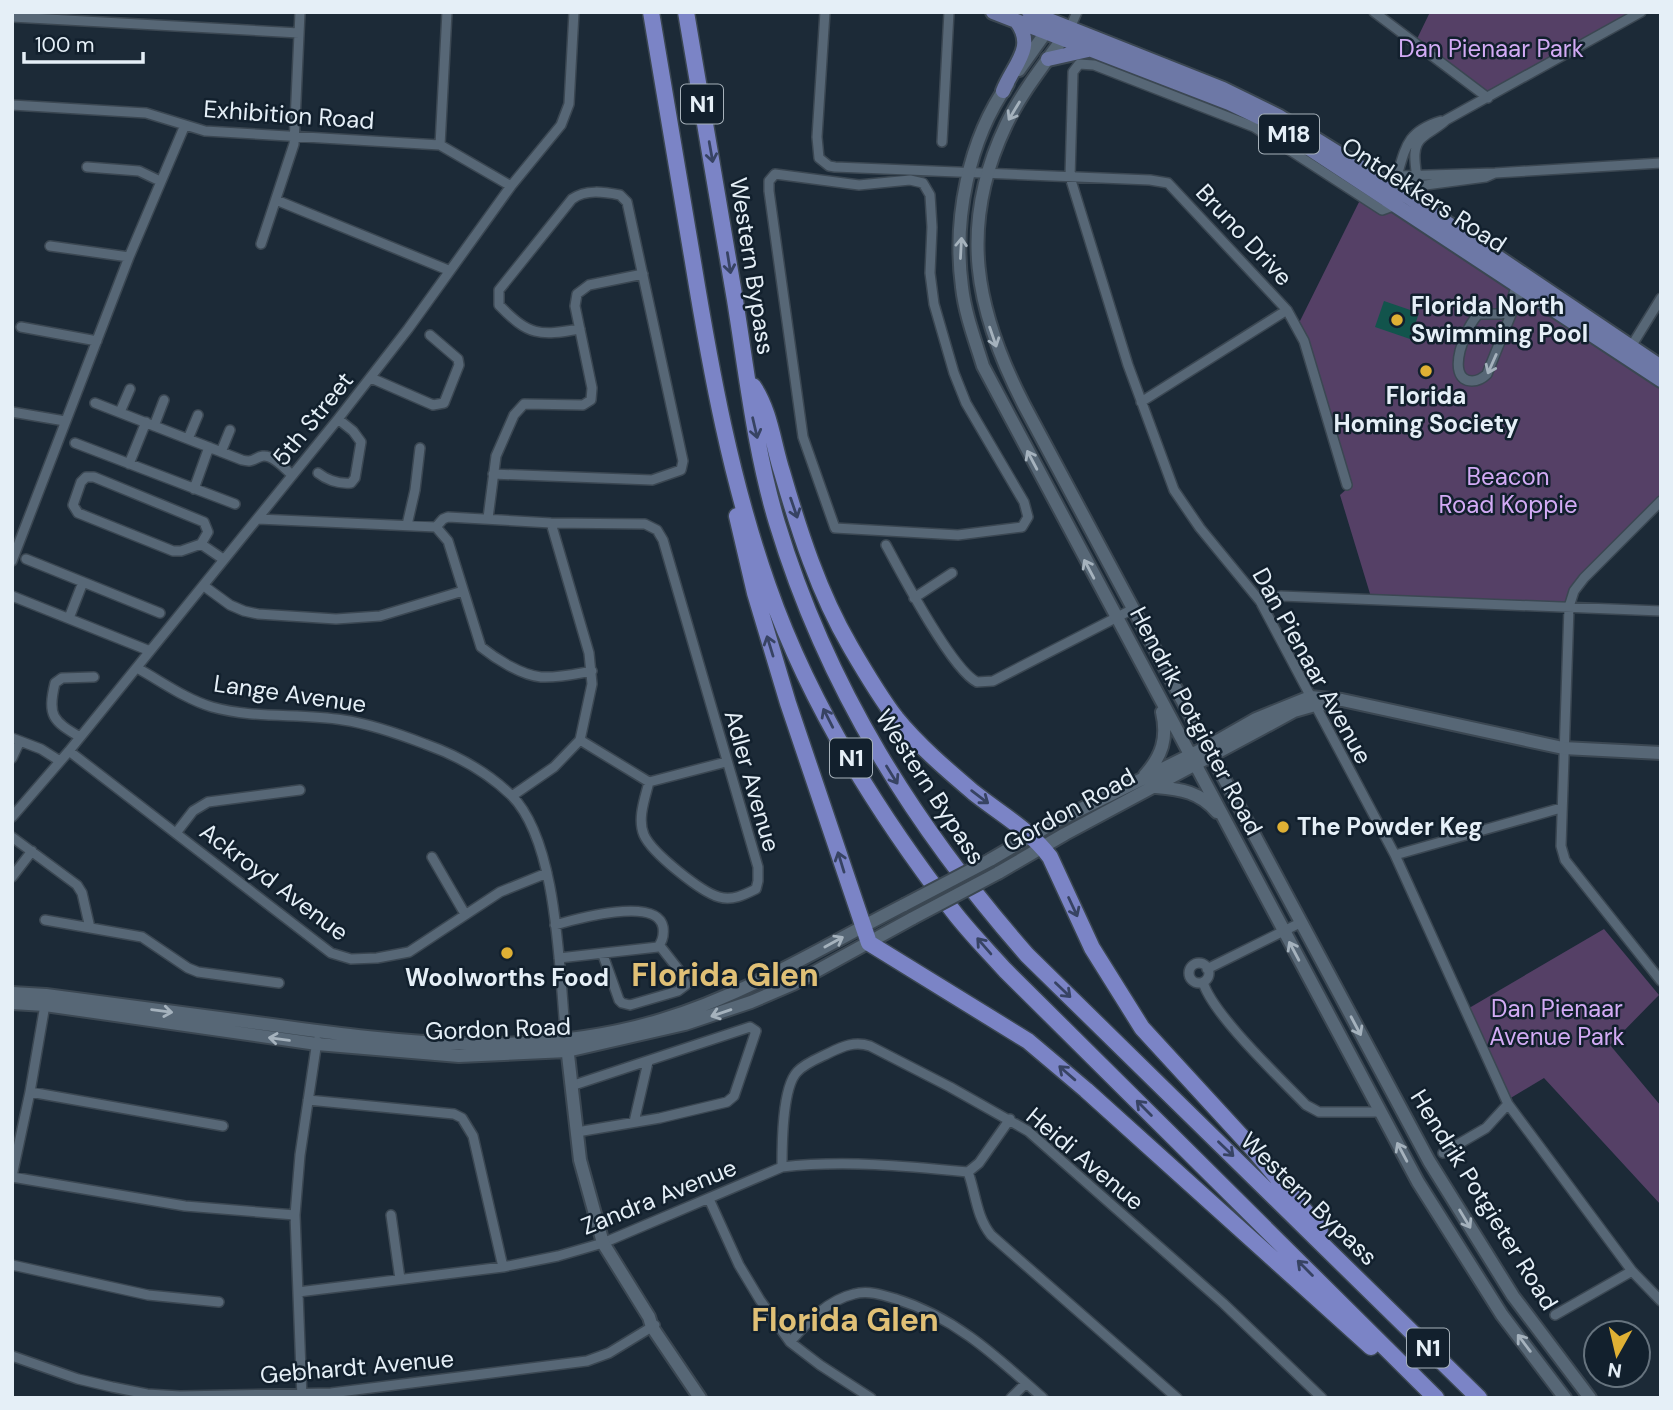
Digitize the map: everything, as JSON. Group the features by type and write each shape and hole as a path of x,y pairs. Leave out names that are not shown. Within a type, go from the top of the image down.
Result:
{"highway":[{"name":"Western Bypass","path":"652,12 706,342 728,454 768,586 794,652 842,744 909,850 955,913 1005,970 1436,1398"},
{"name":"Western Bypass","path":"686,12 752,416 776,521 797,584 823,647 865,733 935,843 978,899 1027,955 1479,1398"},
{"path":"746,376 757,393 768,421 822,591 867,674 896,717 931,756 1031,835 1042,847 1050,857 1092,948 1142,1028 1254,1150 1378,1298"},
{"path":"728,454 740,532 755,593 788,703 869,943 995,1019 1043,1053 1427,1398"}],"main road":[{"name":"Ontdekkers Road","path":"993,12 1017,22 1053,22"},
{"name":"Ontdekkers Road","path":"1029,12 1053,22 1089,50 1259,117 1386,183"},
{"path":"1003,91 1026,42 1024,31 1017,22"},
{"name":"Hendrik Potgieter Road","path":"1053,22 1003,91 979,141 963,199 960,259 962,287 982,366 1283,930 1448,1232 1502,1315 1565,1398"},
{"name":"Ontdekkers Road","path":"1066,34 1255,104 1290,122 1407,196 1628,352 1661,380"},
{"name":"Hendrik Potgieter Road","path":"1066,34 1007,123 988,174 977,258 985,310 993,339 1024,405 1429,1161 1513,1296 1590,1398"},
{"path":"1048,59 1089,50"},
{"name":"Ontdekkers Road","path":"1407,196 1520,285 1628,352 1661,367"},
{"path":"1142,778 1160,754 1166,733 1162,713 1149,680"},
{"name":"Gordon Road","path":"567,1045 658,1021 762,981 1142,778 1193,760 1313,701 1342,700 1563,748 1661,753"},
{"name":"Gordon Road","path":"12,993 46,1000 459,1056 567,1045 685,1024 751,1003 793,984 1156,787 1193,760"},
{"path":"1156,787 1179,789 1199,796 1216,811 1235,838"},
{"name":"Gordon Road","path":"12,1003 46,1000"},
{"name":"Lange Avenue","path":"567,1045 580,1160 603,1243 700,1398"},
{"name":"Lange Avenue","path":"653,1323 707,1398"}],"street":[{"path":"261,244 292,151 300,12"},
{"path":"440,145 447,12"},
{"name":"5th Street","path":"12,817 137,668 338,419 408,329 511,186 556,131 569,104 573,12"},
{"name":"Bruno Drive","path":"825,12 817,136 819,158 829,166 1168,183 1287,310 1304,341 1347,485"},
{"path":"942,142 949,12"},
{"path":"1066,34 1077,12"},
{"path":"1374,12 1488,98"},
{"path":"1407,196 1418,175 1415,152 1416,144 1421,138 1446,120 1641,12"},
{"path":"12,17 299,33"},
{"name":"Dan Pienaar Avenue","path":"1407,196 1385,210 1378,209 1254,127 1088,64 1079,64 1073,72 1070,177 1141,402 1180,501 1259,601 1395,855 1508,1104 1632,1271 1661,1301"},
{"name":"Exhibition Road","path":"12,105 146,113 205,131 440,145 511,186"},
{"path":"1386,183 1413,135 1446,120"},
{"path":"12,561 129,257 185,125"},
{"path":"1386,183 1418,175 1661,163"},
{"path":"87,167 139,171 160,181"},
{"path":"859,185 860,168"},
{"path":"1407,196 1495,173"},
{"path":"775,174 859,185 909,180 923,183 928,190 932,227 930,273 934,304 944,343 966,403 1024,502 1028,517 1022,527 940,535 839,530 833,524 803,437 769,181 775,174"},
{"path":"493,474 652,480 681,470 683,461 628,208 624,198 611,194 577,195 567,203 503,284 498,300 505,311 537,334 580,329"},
{"path":"276,200 448,270"},
{"path":"50,246 129,257"},
{"path":"488,518 496,456 520,407 529,404 583,405 591,400 592,388 575,306 575,299 581,289 643,274"},
{"path":"1520,285 1488,374 1477,380 1465,379 1459,372 1458,364 1470,323 1479,314 1508,312 1520,285"},
{"path":"1628,352 1661,298"},
{"path":"1141,402 1287,310"},
{"path":"21,327 97,341"},
{"path":"371,377 433,405 444,403 459,362 457,356 430,335"},
{"path":"120,412 130,389"},
{"path":"129,464 164,400"},
{"path":"94,402 246,462 253,462 261,457 270,458 292,475"},
{"path":"12,412 65,421"},
{"path":"188,439 198,415"},
{"path":"318,473 330,480 351,484 355,478 361,442 353,431 338,419"},
{"path":"221,452 230,430"},
{"path":"75,443 235,504"},
{"path":"194,489 209,447"},
{"path":"407,525 415,490 420,447"},
{"path":"86,477 94,477 204,522 208,532 201,544 173,551 78,513 73,505 80,482 86,477"},
{"path":"1661,501 1584,578 1574,591 1569,607 1561,846 1563,856 1661,981"},
{"path":"258,519 436,527 448,517 551,523 586,641 592,671 591,693 580,740 554,767 512,796"},
{"name":"Adler Avenue","path":"551,523 645,524 657,530 663,540 758,867 755,889 739,897 719,897 680,872 649,843 643,834 642,820 649,782"},
{"path":"436,527 448,541 481,647 531,676 592,671"},
{"path":"201,544 223,559"},
{"path":"886,545 914,598 962,670 971,679 981,682 993,681 1133,608"},
{"path":"26,559 160,613"},
{"path":"914,598 952,573"},
{"path":"69,618 82,582"},
{"path":"204,586 230,605 244,611 336,619 380,616 463,591"},
{"path":"12,596 150,651"},
{"path":"1259,601 1281,596 1661,611"},
{"name":"Lange Avenue","path":"137,668 209,706 249,714 343,720 401,735 457,756 512,796 529,823 547,873 559,958 567,1045"},
{"path":"80,737 58,724 54,717 53,689 55,683 62,678 94,677"},
{"path":"12,758 16,740 41,749 60,761"},
{"path":"580,740 649,782 726,762"},
{"name":"Ackroyd Avenue","path":"69,751 331,953 342,957 377,958 409,952 500,892 547,873"},
{"path":"176,833 193,811 208,802 300,790"},
{"path":"1395,855 1562,808"},
{"path":"12,838 80,889 90,928"},
{"path":"12,877 32,851"},
{"path":"432,858 465,914"},
{"path":"555,925 593,916 649,911 660,919 663,925 660,946 682,974 686,985 678,992 630,1005 622,1003 603,955"},
{"path":"45,920 142,937 198,972 279,983"},
{"path":"1207,968 1302,922"},
{"path":"559,958 603,955 660,946"},
{"path":"1203,982 1192,981 1189,971 1198,964 1207,968"},
{"path":"1203,982 1208,976 1207,968"},
{"path":"1203,982 1211,1000 1236,1030 1306,1105 1319,1112 1381,1112"},
{"path":"46,1000 12,1174 185,1206 295,1216"},
{"path":"571,1086 750,1027 756,1031 734,1096 727,1102 577,1132"},
{"path":"302,1397 295,1216 300,1155 317,1038"},
{"name":"Heidi Avenue","path":"782,1167 782,1137 789,1086 793,1077 799,1069 826,1054 857,1043 870,1046 1028,1131 1223,1303 1322,1398"},
{"path":"634,1122 648,1062"},
{"path":"30,1092 223,1126"},
{"path":"309,1100 454,1114 462,1118 476,1146 503,1267"},
{"path":"1443,1153 1486,1128 1508,1104"},
{"path":"1010,1119 979,1163 968,1172 978,1213 990,1235 1177,1398"},
{"name":"Zandra Avenue","path":"298,1292 503,1267 603,1243 782,1167 808,1164 891,1165 968,1172"},
{"path":"709,1199 739,1265 790,1342 871,1398"},
{"path":"391,1214 400,1279"},
{"path":"12,1265 148,1295 219,1303"},
{"path":"1555,1315 1632,1271"},
{"path":"790,1342 812,1319 834,1302 852,1294 873,1293 911,1303 962,1329 1043,1398"},
{"name":"Gebhardt Avenue","path":"12,1356 78,1378 147,1394 302,1397 587,1361 609,1353 653,1323"},
{"path":"1011,1398 1027,1383"}],"green space":[{"name":"Dan Pienaar Park","path":"1430,12 1636,12 1489,95 1416,41"},
{"name":"Beacon Road Koppie","path":"1360,200 1392,210 1661,385 1661,497 1581,577 1567,605 1371,597 1340,495 1349,487 1299,323"},
{"name":"Dan Pienaar Avenue Park","path":"1604,929 1659,995 1610,1045 1661,1106 1661,1205 1544,1078 1504,1102 1464,1011"}],"shaded area":[{"name":"Florida North Swimming Pool","path":"1384,301 1419,313 1410,339 1375,327"}],"place":[{"name":"Florida North Swimming Pool","path":"1397,320"},
{"name":"Florida Homing Society","path":"1426,371"},
{"name":"The Powder Keg","path":"1283,827"},
{"name":"Woolworths Food","path":"507,953"}],"district":[{"name":"Florida Glen","path":"725,975"},
{"name":"Florida Glen","path":"845,1320"}]}
